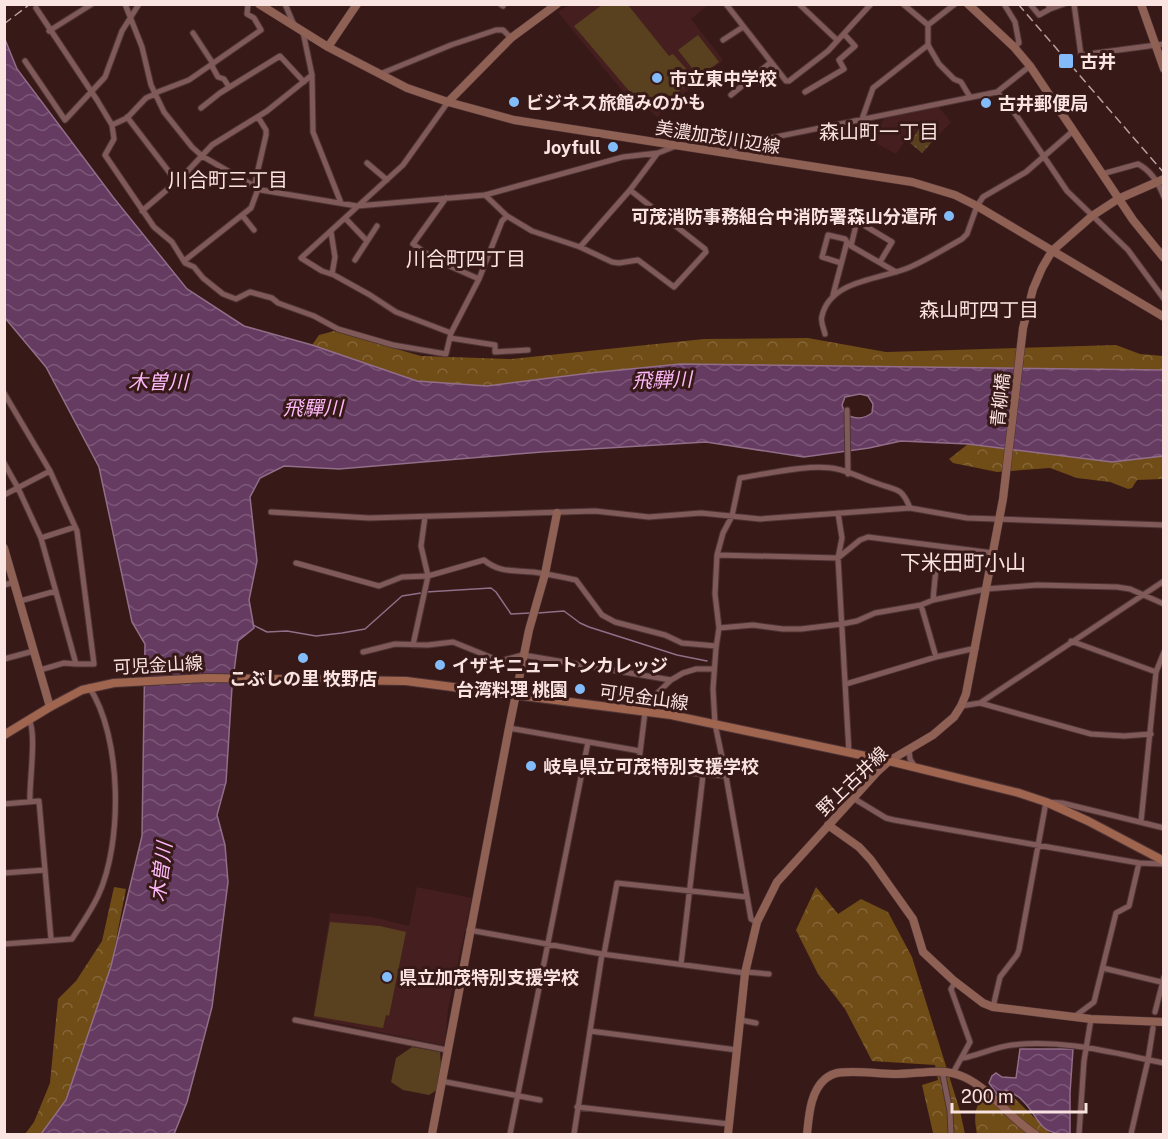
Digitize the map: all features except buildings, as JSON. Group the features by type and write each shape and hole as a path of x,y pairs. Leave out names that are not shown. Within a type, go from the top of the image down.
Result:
{"main road":[{"name":"可児金山線","path":"4,735 50,706 89,687 142,681 264,678 406,681 645,712 715,724 889,761 1019,793 1046,802 1088,821 1164,862"}],"street":[{"path":"50,31 92,4"},
{"path":"125,4 155,93 164,112 192,147 202,156 256,188 279,194 357,206 485,195 623,157 658,153 676,146"},
{"path":"25,61 65,120 105,77 122,31 139,4"},
{"path":"112,125 127,117 146,98 189,80 261,30 254,18 247,14 248,4"},
{"name":"美濃加茂川辺線","path":"259,4 328,47 380,74 407,88 448,102 514,120 912,182 955,195 1164,317"},
{"path":"285,4 294,26"},
{"path":"328,47 357,4"},
{"path":"528,350 495,352 495,345 450,336 396,312 370,295 332,274 322,272 301,258 403,165 448,102 511,38 557,4"},
{"path":"726,4 786,81 828,51 871,4"},
{"path":"799,4 837,40"},
{"path":"903,4 928,25 928,45 939,64 954,79 961,82 970,97"},
{"path":"928,25 955,4"},
{"path":"968,4 1014,47 1030,66 1118,199 1164,258"},
{"path":"1004,4 1015,22 1019,43 1014,47"},
{"path":"1030,4 1039,15 1049,7 1064,4"},
{"path":"1074,4 1082,55 1160,45"},
{"path":"1141,4 1160,45 1164,69"},
{"path":"36,8 112,125 114,139 105,155 154,227 172,242 184,261 194,267 203,278 223,294 236,299 250,292 272,298 278,303 314,316 338,328 393,345 446,354 450,336 478,279 502,221 507,216"},
{"path":"723,40 743,27"},
{"path":"380,74 451,45 496,30 503,30 511,38"},
{"path":"303,32 312,75 313,132 341,203"},
{"path":"193,33 218,76 224,79 229,87"},
{"path":"805,92 844,69 839,60 855,46 844,34"},
{"path":"862,119 873,88 928,45"},
{"path":"201,108 229,87 280,56 304,82"},
{"path":"731,95 771,62"},
{"path":"721,153 729,148 756,141 997,92 1030,66"},
{"path":"142,211 176,181 212,144 258,117 300,87 312,75"},
{"path":"997,92 1014,112 1067,191 1128,250 1164,299"},
{"path":"127,117 176,181"},
{"path":"184,261 251,208 266,135 266,130 258,117"},
{"path":"832,297 856,284 896,272 962,239 967,234 977,206 983,197 1026,172 1073,130"},
{"path":"580,247 630,190 658,153"},
{"path":"367,163 387,180"},
{"path":"1102,174 1138,164 1160,181 1164,197"},
{"path":"1052,251 1092,216 1118,199 1160,181"},
{"path":"485,195 507,216 532,231 580,247 612,262 638,260 674,287 706,252 705,249 630,190"},
{"path":"446,198 413,244 436,260 478,279"},
{"path":"242,215 254,230"},
{"path":"345,218 367,241"},
{"path":"880,262 892,242 857,221 850,246 896,272"},
{"path":"355,260 377,226"},
{"path":"331,231 335,257 332,274"},
{"path":"825,334 821,317 832,297 847,242 845,239 828,235 822,257 841,263"},
{"name":"青柳橋","path":"1008,458 1021,345 1033,289 1052,251"},
{"path":"4,393 50,471 75,527 94,664 64,663 40,670"},
{"path":"848,410 848,474"},
{"name":"野上古井線","path":"728,1134 746,972 757,922 777,882 853,798 889,761 940,729 954,717 962,706 976,648 1003,500 1008,458"},
{"path":"4,464 42,538 76,664"},
{"path":"757,922 751,919 715,724 713,669 719,628 715,594 717,555 723,533 732,516 740,478 819,467 838,469 894,488 904,494 910,508"},
{"path":"4,495 50,471"},
{"path":"271,512 369,518 595,511 649,517 700,513 759,519 910,508 955,517 998,520 1164,525"},
{"path":"432,1134 523,655 545,574 557,513"},
{"path":"838,513 842,538 838,558 849,753"},
{"path":"413,645 428,576 420,546 425,517"},
{"path":"42,538 75,527"},
{"path":"717,555 838,558 860,540 868,537 993,553"},
{"path":"4,548 50,706"},
{"path":"933,600 936,557"},
{"path":"296,563 379,586 402,577 428,576 484,560 491,566 504,571 545,574 576,580 602,615 615,622 665,635 682,643 716,646"},
{"path":"962,706 980,703 1164,581"},
{"path":"4,585 15,582"},
{"path":"719,628 753,625 801,629 842,624 876,613 986,589 1037,585 1117,587 1130,589 1164,604"},
{"path":"20,601 56,591"},
{"path":"921,605 936,657"},
{"path":"1071,641 1156,672"},
{"path":"363,652 394,644 453,642 500,661 523,655 671,680"},
{"path":"846,684 936,657 976,648"},
{"path":"4,659 34,651"},
{"path":"1141,822 1156,672 1164,652"},
{"path":"713,669 696,669 683,673 671,680 646,704 638,769 726,776"},
{"path":"4,944 72,939 98,896 111,850 115,808 114,763 97,699 89,687"},
{"path":"980,703 1091,734 1124,736 1151,734"},
{"path":"29,720 32,732 30,801"},
{"path":"509,728 640,751"},
{"path":"510,1134 588,742"},
{"path":"909,750 910,759 915,768"},
{"path":"681,964 703,775"},
{"path":"853,798 886,818 894,820 1139,863 1164,862"},
{"path":"4,804 39,801 51,939"},
{"path":"993,1006 1000,977 1019,950 1046,802 1062,803 1164,828"},
{"path":"828,825 860,848 871,860 913,919 923,952 953,980 983,1003 1091,1019 1164,1022"},
{"path":"1073,1017 1094,1002 1116,913 1129,906 1139,863"},
{"path":"4,873 45,870"},
{"path":"574,1134 603,954 617,883 747,897"},
{"path":"469,930 603,954 769,974"},
{"path":"1103,968 1162,980 1155,1012"},
{"path":"953,980 954,984 951,989 970,1042 953,1073"},
{"path":"1078,1134 1091,1019"},
{"path":"295,1020 447,1050"},
{"path":"740,1020 756,1023"},
{"path":"1131,1134 1153,1028"},
{"path":"590,1030 737,1050"},
{"path":"963,1058 1012,1045 1044,1044 1087,1046 1164,1063"},
{"path":"942,1071 950,1112 951,1134"},
{"path":"807,1134 817,1088 831,1075 942,1071 966,1078 984,1090 1035,1134"},
{"path":"441,1081 540,1100"},
{"path":"577,1107 729,1124"}],"shaded area":[{"name":"市立東中学校","path":"569,5 708,5 691,19 723,60 657,117 635,97 628,98 558,12"},
{"path":"602,5 628,5 669,56 673,54 689,72 690,82 658,109 645,104 630,92 574,26"},
{"path":"698,35 719,62 699,77 678,50"},
{"path":"938,106 951,122 923,153 906,140 896,154 866,138 884,120 882,117"},
{"path":"923,123 937,136 922,153 910,143"},
{"name":"県立加茂特別支援学校","path":"417,887 472,898 448,1009 445,1042 442,1045 313,1018 330,913 372,917 409,926"},
{"path":"330,922 380,926 406,932 389,1016 386,1015 383,1028 314,1016"},
{"path":"412,1047 440,1052 441,1066 437,1090 429,1095 403,1090 391,1082 396,1058"}],"green space":[{"path":"334,331 421,356 511,359 704,339 808,338 886,352 1116,345 1140,354 1163,356 1164,370 680,364 487,386 417,381 312,345 319,335"},
{"path":"968,444 1112,462 1163,456 1163,479 1137,480 1132,488 1128,489 1110,482 1077,478 1050,468 997,472 953,463 949,459"},
{"path":"114,887 126,889 111,966 66,1100 41,1134 25,1134 34,1122 50,1083 58,999 76,981 102,941"},
{"path":"816,887 838,914 861,899 888,912 912,957 960,1111 965,1134 933,1133 922,1085 938,1080 935,1065 872,1061 845,1009 818,974 796,930"},
{"path":"1005,1089 1051,1134 977,1134 975,1113 980,1101 997,1098"}],"water":[{"name":"木曽川","path":"4,37 17,69 113,197 187,289 244,326 312,345 417,381 487,386 680,364 1163,370 1163,456 1112,462 968,444 901,441 804,457 706,442 542,452 339,469 284,466 260,478 250,497 257,561 249,600 254,628 238,641 232,687 226,782 217,815 225,845 228,882 212,1007 187,1102 174,1134 41,1134 66,1100 111,966 142,836 145,644 132,622 99,467 46,367 5,318","holes":["860,394 868,396 873,404 872,413 858,418 845,414 842,405 845,397"]},
{"path":"1020,1049 1073,1049 1070,1134 1051,1132 1040,1124 1019,1097 1006,1090 999,1097 989,1083 996,1073 1002,1077 1016,1078"}],"waterway":[{"path":"426,592 491,588 511,614 530,613"},
{"path":"253,625 267,632 287,631 316,636 365,629 402,596 421,593"},
{"path":"538,613 564,611 589,627 677,655 707,661"}],"railway":[{"path":"4,24 30,4"},
{"path":"1018,4 1164,173"}],"place":[{"name":"古井","path":"1066,61"},
{"name":"市立東中学校","path":"657,78"},
{"name":"ビジネス旅館みのかも","path":"514,102"},
{"name":"古井郵便局","path":"986,103"},
{"name":"Joyfull","path":"613,147"},
{"name":"可茂消防事務組合中消防署森山分遣所","path":"949,216"},
{"name":"こぶしの里 牧野店","path":"303,658"},
{"name":"イザキニュートンカレッジ","path":"440,665"},
{"name":"台湾料理 桃園","path":"580,689"},
{"name":"岐阜県立可茂特別支援学校","path":"531,766"},
{"name":"県立加茂特別支援学校","path":"387,977"}],"district":[{"name":"森山町一丁目","path":"879,132"},
{"name":"川合町三丁目","path":"228,180"},
{"name":"川合町四丁目","path":"466,259"},
{"name":"森山町四丁目","path":"979,310"},
{"name":"下米田町小山","path":"963,562"}],"water label":[{"name":"飛騨川","path":"662,380"},
{"name":"飛驒川","path":"313,408"}]}
